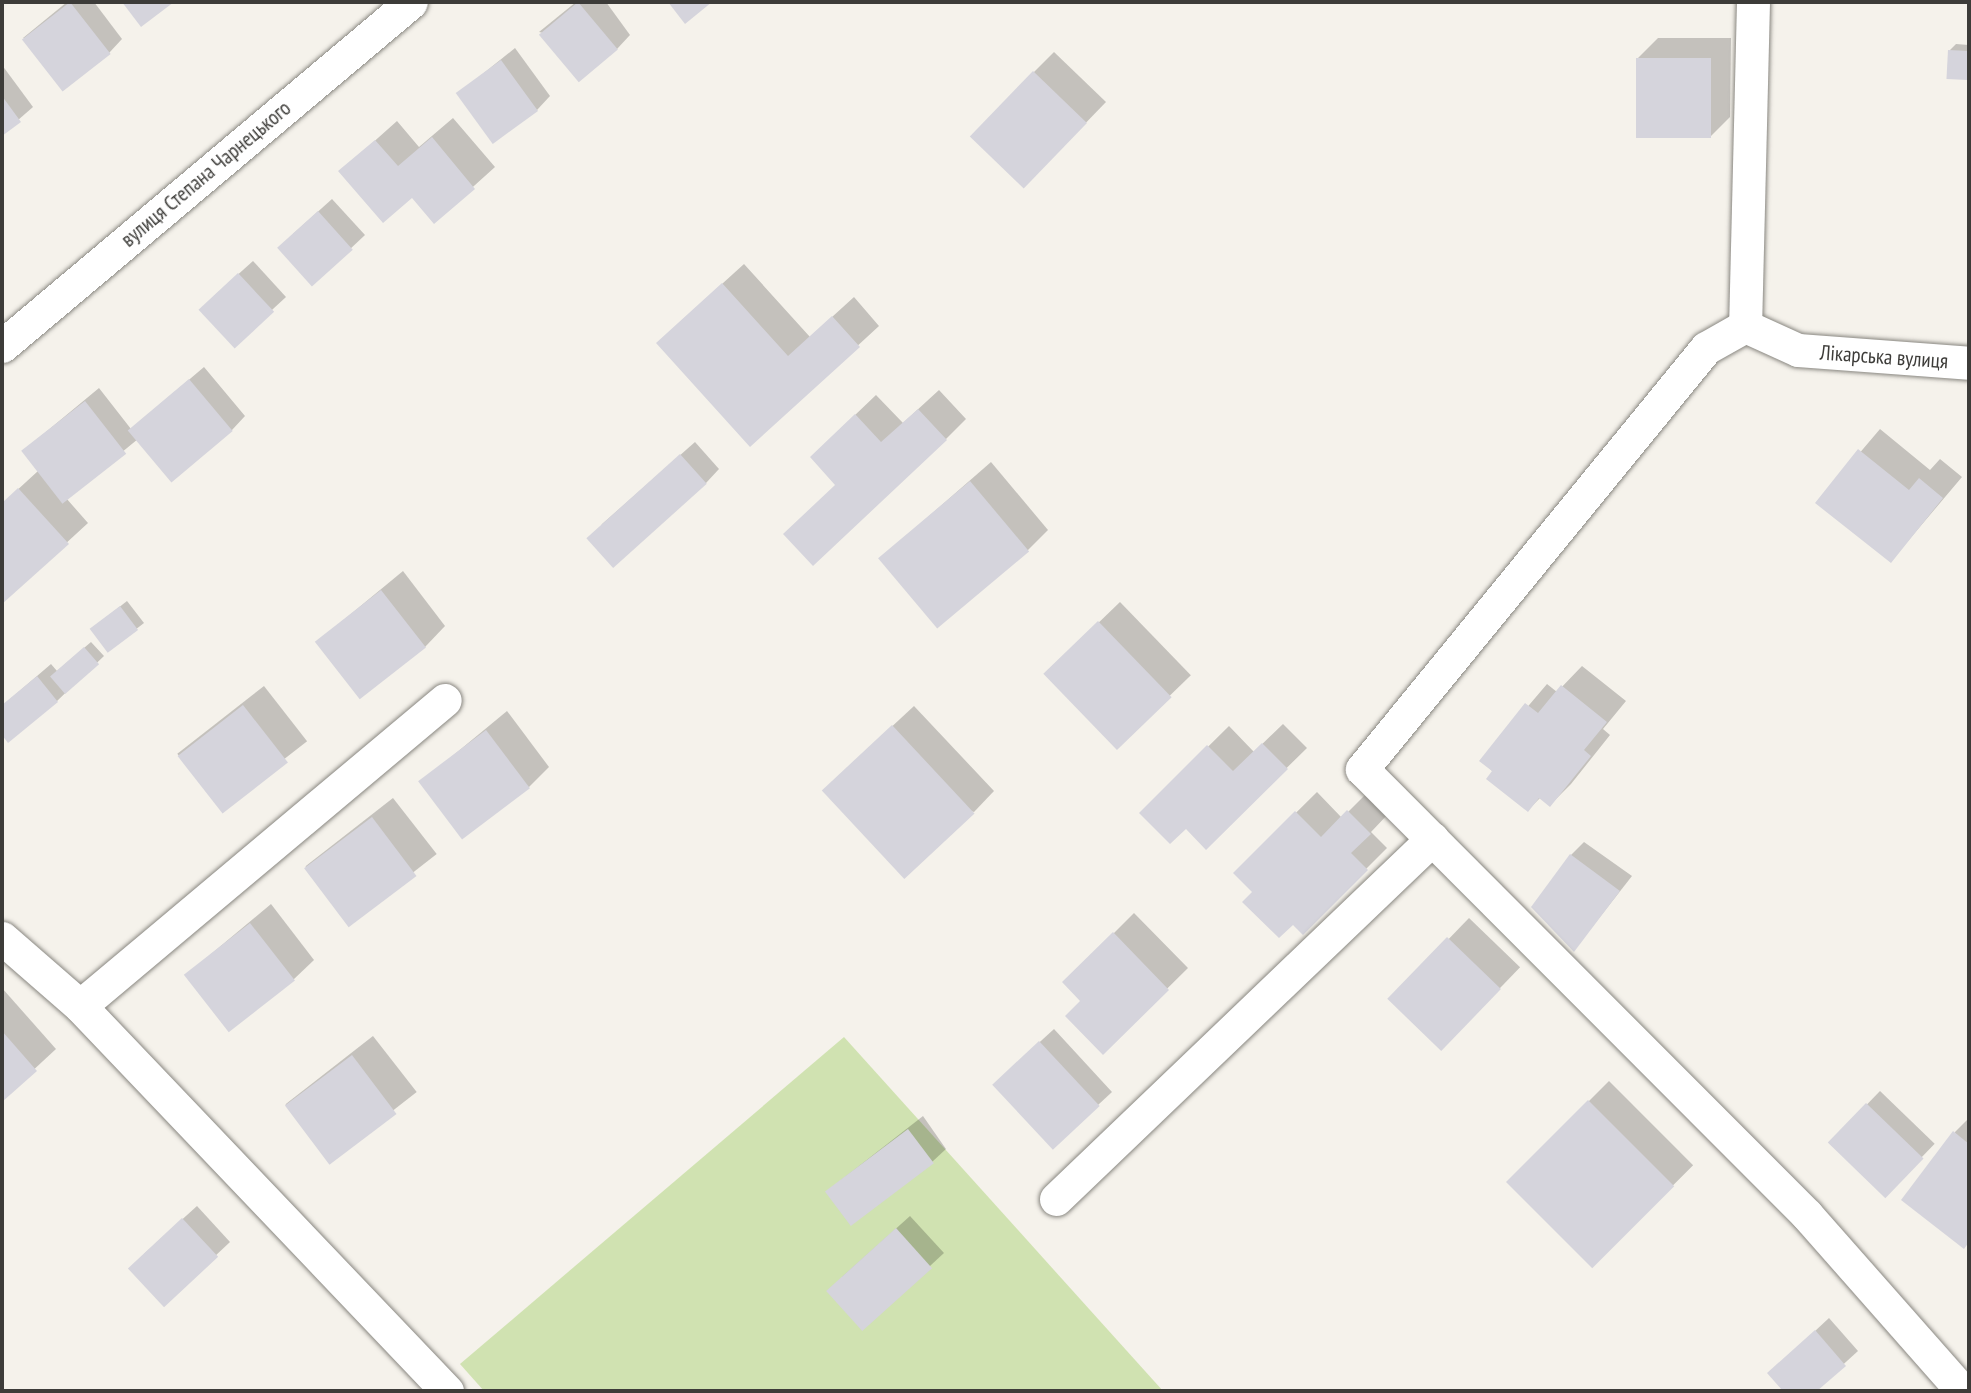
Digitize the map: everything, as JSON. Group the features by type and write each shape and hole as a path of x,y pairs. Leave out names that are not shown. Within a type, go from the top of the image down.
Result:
{"street":[{"name":"вулиця Степана Чарнецького","path":"2,346 411,2"},
{"path":"1753,2 1745,326 1706,348 1362,769 1807,1215 1962,1391"},
{"name":"Лікарська вулиця","path":"1745,326 1798,350 1969,363"},
{"path":"79,1006 445,700"},
{"path":"1056,1199 1432,839"},
{"path":"2,938 79,1006 447,1391"}],"green space":[{"path":"844,1037 1163,1391 484,1391 460,1364"}],"building":[{"path":"70,2 111,54 63,92 22,40"},
{"path":"122,2 174,2 141,27"},
{"path":"578,2 618,49 579,82 539,35"},
{"path":"668,2 712,2 685,24"},
{"path":"1948,50 1969,51 1967,80 1946,79"},
{"path":"1636,58 1711,58 1711,138 1636,138"},
{"path":"501,60 538,111 493,144 456,93"},
{"path":"1033,71 1087,123 1024,189 970,136"},
{"path":"2,96 21,122 2,136"},
{"path":"432,137 475,189 434,224 412,198 383,223 338,171 375,140 398,166"},
{"path":"318,211 353,250 312,286 277,248"},
{"path":"238,273 274,312 235,349 199,310"},
{"path":"722,283 788,356 832,316 860,347 750,447 656,343"},
{"path":"189,379 233,431 171,483 128,430"},
{"path":"85,401 126,454 62,504 21,451"},
{"path":"918,409 947,440 813,566 783,534 835,485 810,457 855,414 881,442"},
{"path":"1858,449 1909,490 1919,478 1943,498 1891,563 1815,503"},
{"path":"680,454 707,484 613,568 586,538"},
{"path":"970,481 1029,551 937,629 878,558"},
{"path":"18,488 69,544 2,604 2,503"},
{"path":"381,590 426,648 360,699 315,642"},
{"path":"120,606 138,630 108,653 90,629"},
{"path":"1098,621 1172,697 1117,750 1043,674"},
{"path":"84,647 99,664 65,694 50,677"},
{"path":"37,676 58,702 8,743 2,735 2,705"},
{"path":"1561,685 1607,722 1584,750 1591,756 1550,807 1539,798 1528,812 1486,779 1492,771 1479,761 1525,703 1538,713"},
{"path":"243,705 288,763 223,814 178,756"},
{"path":"892,725 975,813 904,879 822,790"},
{"path":"486,730 530,788 462,839 418,781"},
{"path":"1262,743 1288,769 1206,850 1186,829 1170,844 1139,813 1207,745 1233,771"},
{"path":"1347,810 1371,834 1351,853 1368,870 1303,935 1293,925 1279,938 1242,902 1252,892 1233,873 1295,811 1321,837"},
{"path":"372,817 417,876 349,927 304,868"},
{"path":"1570,854 1620,891 1574,952 1531,907"},
{"path":"250,923 295,981 229,1032 184,975"},
{"path":"1113,932 1169,990 1103,1055 1065,1016 1080,1001 1062,982"},
{"path":"1447,937 1501,989 1441,1051 1387,999"},
{"path":"2,1031 37,1071 2,1102"},
{"path":"1039,1041 1100,1106 1053,1150 992,1085"},
{"path":"352,1055 397,1114 329,1165 285,1106"},
{"path":"1588,1100 1674,1186 1592,1268 1506,1182"},
{"path":"1866,1103 1924,1159 1885,1198 1828,1143"},
{"path":"908,1129 934,1163 851,1226 825,1192"},
{"path":"1953,1131 1969,1144 1969,1242 1964,1249 1901,1200"},
{"path":"182,1218 218,1257 164,1307 128,1268"},
{"path":"896,1228 932,1268 862,1331 826,1291"},
{"path":"1815,1330 1846,1366 1817,1391 1783,1391 1767,1373"}]}
